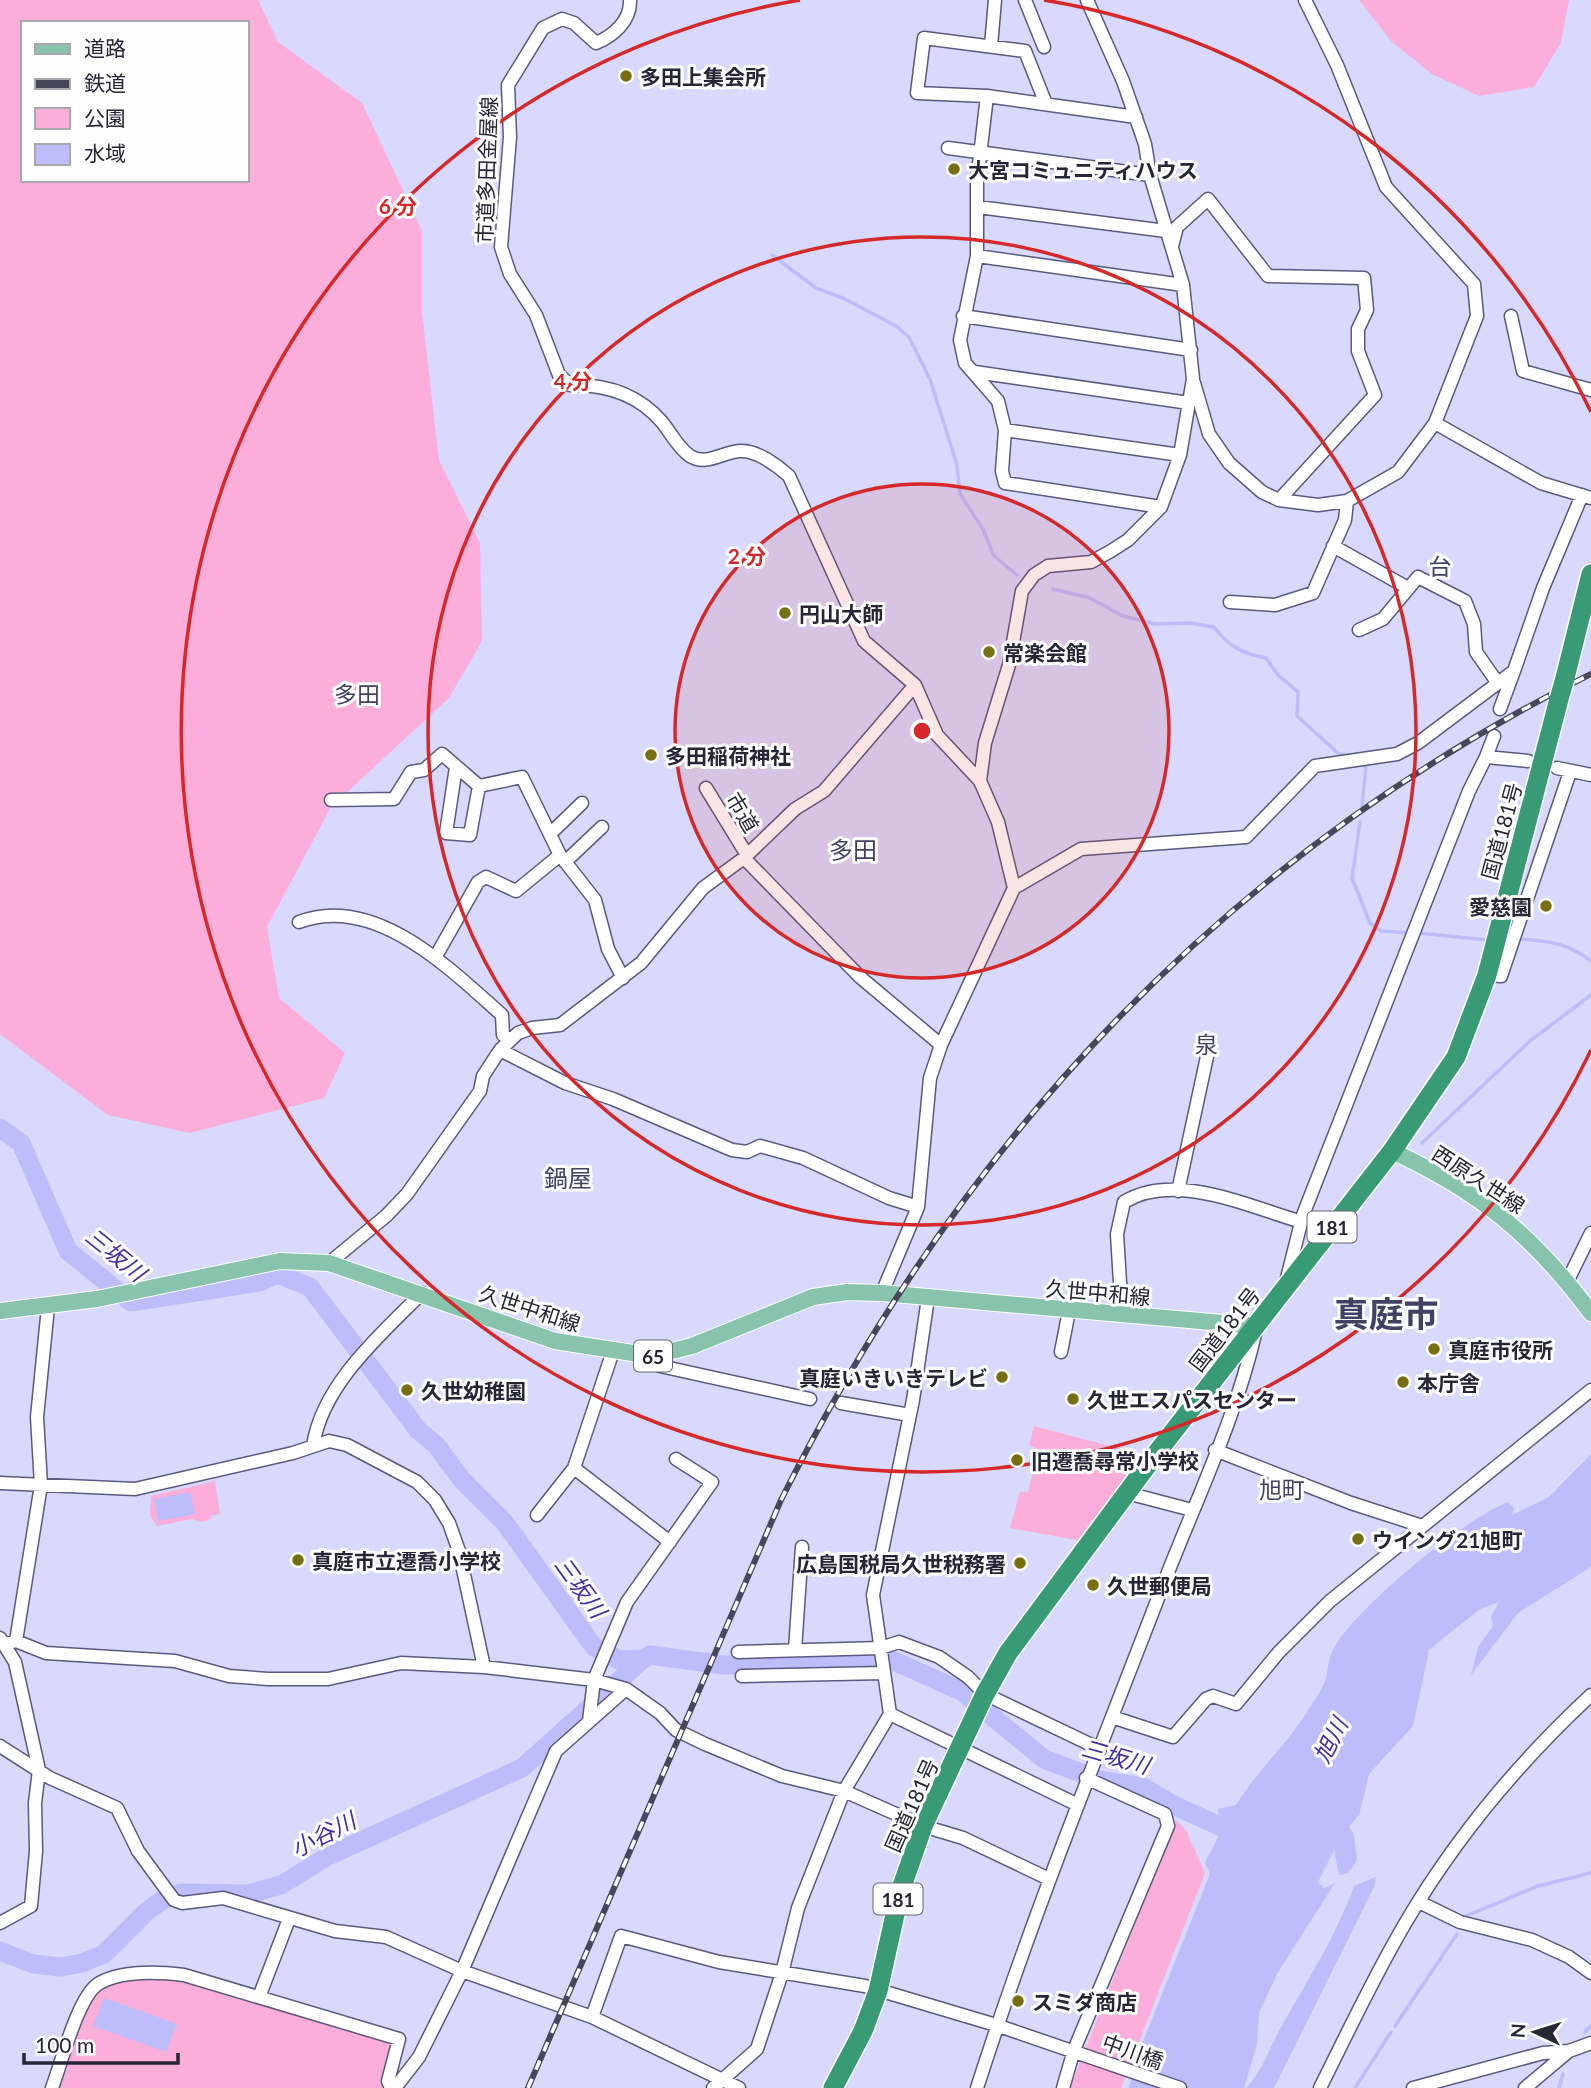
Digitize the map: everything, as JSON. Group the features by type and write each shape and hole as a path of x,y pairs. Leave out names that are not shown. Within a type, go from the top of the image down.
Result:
{"highway":[{"name":"国道181号","path":"833,2088 863,2031 878,1991 900,1892 923,1826 985,1694 1008,1653 1127,1493 1243,1355 1256,1326 1392,1151 1456,1057 1488,975 1591,574"}],"main road":[{"name":"西原久世線","path":"1392,1151 1454,1184 1505,1217 1567,1282 1591,1313"},
{"name":"久世中和線","path":"0,1311 48,1307 280,1261 329,1263 555,1341 652,1356 692,1346 813,1297 847,1292 1256,1326"}],"street":[{"name":"市道多田金屋線","path":"630,0 631,6 613,35 596,43 574,23 562,19 543,28 508,85 510,137 501,247 510,274 536,315 559,375 570,385 590,384 619,390 660,420 691,457 704,460 741,450 771,463 789,476 864,641 915,685"},
{"path":"991,46 995,0"},
{"path":"1026,0 1044,47"},
{"path":"1087,0 1145,144 1150,175 1183,285 1193,379 1209,434 1229,463 1262,492 1279,500 1318,505 1347,501 1398,472 1435,423 1477,316 1474,284 1386,187 1337,65 1305,0"},
{"path":"1046,104 1025,51 924,38 917,93 987,96 1136,117"},
{"path":"987,96 977,181 977,256 963,316 961,354 971,372 998,401 1005,430 1002,471 1005,483 1161,508"},
{"path":"948,148 1150,175"},
{"path":"1172,247 1177,227 1208,199 1268,276 1364,278 1367,310 1358,329 1358,351 1375,395 1279,500"},
{"path":"978,207 1166,231"},
{"path":"977,256 1183,285"},
{"path":"963,316 1191,350"},
{"path":"1511,316 1522,371 1591,390"},
{"path":"971,372 1189,403"},
{"path":"980,781 985,743 1009,665 1022,591 1034,575 1048,566 1091,562 1111,551 1128,540 1161,508 1180,455 1193,379"},
{"path":"1435,423 1541,483 1587,497 1543,587 1500,709"},
{"path":"1005,430 1180,455"},
{"path":"1230,602 1275,606 1313,593 1345,520 1347,501"},
{"path":"1333,546 1408,588"},
{"path":"1359,630 1383,619 1418,577 1465,601 1474,624 1476,652 1497,682"},
{"path":"882,1293 918,1207 930,1078 941,1045 1014,888 1081,849 1246,837 1315,766 1397,754 1418,743 1514,671"},
{"path":"329,1263 386,1216 407,1194 480,1091 483,1076 510,1040 532,1028 560,1025 642,963 703,888 745,856 795,809 824,791 915,685 937,735 980,781 999,822 1014,888"},
{"path":"1284,1290 1302,1222 1464,803 1494,736"},
{"path":"331,800 394,799 411,772 424,770 442,754 479,786"},
{"path":"1486,757 1528,761"},
{"path":"456,767 446,833 470,835 479,786"},
{"path":"1556,768 1591,775"},
{"path":"1488,975 1501,976 1570,772"},
{"path":"479,786 522,777 562,859 595,900 608,950 623,978"},
{"name":"市道","path":"706,788 745,856 860,977 941,1045"},
{"path":"550,834 582,803"},
{"path":"436,957 478,882 486,877 516,891 602,827"},
{"path":"299,922 318,915 379,923 436,957 502,1015 503,1035 510,1040"},
{"path":"500,1050 565,1083 612,1099 732,1150 747,1152 760,1146 803,1158 889,1198 918,1207"},
{"path":"1178,1191 1208,1052"},
{"path":"1122,1315 1117,1234 1124,1202 1141,1192 1178,1191 1242,1200 1302,1222"},
{"path":"1567,1282 1591,1233"},
{"path":"313,1446 327,1401 340,1381 422,1293"},
{"path":"717,2084 757,2049 782,1973 798,1908 844,1791 890,1714 873,1595 910,1415 928,1298"},
{"path":"0,1923 31,1906 36,1851 35,1803 39,1770 15,1662 7,1641 41,1485 37,1417 48,1307"},
{"path":"1061,1352 1069,1311"},
{"path":"537,1515 575,1468 614,1351"},
{"path":"977,2088 996,2025 1076,1804 1100,1749 1215,1450 1243,1355"},
{"path":"652,1356 660,1366 810,1399"},
{"path":"1112,1717 1173,1737 1206,1699 1213,1696 1236,1704 1279,1652 1330,1601 1591,1390"},
{"path":"841,1403 910,1415"},
{"path":"0,1483 135,1489 329,1441 347,1445 417,1482 435,1500 449,1522 459,1551 484,1667"},
{"path":"1215,1450 1351,1503 1422,1526"},
{"path":"589,1721 594,1680 627,1602 712,1482 676,1459"},
{"path":"575,1468 670,1542"},
{"path":"1127,1493 1192,1510"},
{"path":"796,1650 802,1546"},
{"path":"7,1641 46,1653 175,1661 229,1676 268,1679 328,1679 401,1663 484,1667 594,1680 626,1689 660,1713 676,1730 705,1744 782,1776 844,1791 923,1826 962,1838 1049,1879"},
{"path":"738,1652 882,1649 899,1643 939,1657 968,1676 985,1694 1100,1749"},
{"path":"742,1676 884,1673"},
{"path":"52,2088 86,1998 97,1985 112,1979 167,1973 399,2039 388,2081 393,2088 419,2057 462,1971 556,1751 626,1689"},
{"path":"1320,2088 1372,1983 1419,1902 1520,1766 1591,1695"},
{"path":"890,1714 1076,1804"},
{"path":"0,1746 50,1778 117,1808 138,1851 174,1900 182,1903 223,1898 335,1931 386,1937 462,1971 592,2017 717,2084 739,2088"},
{"path":"1063,2088 1074,2050 1168,1826 1166,1814 1086,1778"},
{"path":"1419,1902 1460,1922 1532,1940 1569,1957 1591,1973"},
{"path":"259,1997 289,1919"},
{"name":"中川橋","path":"592,2017 621,1936 719,1962 865,1986 1074,2050 1180,2088"},
{"path":"1413,2088 1591,2043"},
{"path":"1525,2088 1569,2050"}],"green space":[{"path":"0,0 258,0 278,42 362,103 422,231 422,313 439,460 480,543 482,641 449,698 331,807 267,927 279,998 345,1053 324,1098 190,1133 108,1115 0,1034"},
{"path":"1359,0 1569,0 1561,43 1534,87 1479,96 1432,74 1391,41"},
{"path":"1034,1426 1147,1456 1081,1541 1010,1528 1020,1491 1028,1493 1038,1449 1029,1445"},
{"path":"215,1481 220,1514 202,1522 192,1519 157,1526 150,1515 151,1496"},
{"path":"1176,1820 1186,1830 1205,1873 1121,2088 1070,2088"},
{"path":"172,1977 388,2040 392,2045 384,2088 55,2088 82,2017 98,1993 107,1986 122,1981"}],"water":[{"name":"旭川","path":"1591,1454 1591,1567 1518,1613 1471,1675 1478,1647 1493,1626 1491,1617 1499,1602 1480,1609 1429,1650 1413,1726 1369,1774 1359,1815 1349,1827 1354,1834 1357,1860 1348,1873 1339,1875 1334,1850 1318,1882 1324,1888 1335,1883 1277,1974 1259,2013 1257,2044 1244,2088 1129,2088 1138,2054 1210,1874 1205,1862 1220,1834 1218,1809 1236,1805 1302,1720 1325,1682 1336,1644 1368,1607 1440,1544 1465,1526 1508,1502 1514,1508 1512,1515 1549,1497"},
{"path":"190,1492 195,1514 158,1521 154,1499"},
{"path":"1376,1877 1374,1887 1274,2088 1246,2088 1261,2068 1329,1942 1354,1886"},
{"path":"104,1998 177,2024 166,2052 93,2026"}],"waterway":[{"path":"772,255 816,288 845,299 896,326 909,337 930,379 957,465 960,494 983,529 994,556 1017,575"},
{"path":"1053,589 1090,598 1123,616 1155,624 1190,623 1214,627 1225,640 1237,648 1266,658 1278,675 1298,692 1297,716 1339,754 1348,756"},
{"path":"1362,806 1366,766"},
{"path":"1360,822 1352,878 1370,923 1381,931 1411,933"},
{"path":"1418,933 1488,940"},
{"path":"1519,939 1557,944 1574,950 1591,961"},
{"path":"1422,1143 1530,1041 1591,995"},
{"name":"三坂川","path":"0,1128 21,1143 68,1251 131,1302 260,1282 277,1274 310,1287 418,1430 436,1445 462,1480 505,1523 594,1647 619,1660 643,1659 650,1655 724,1665 894,1661 961,1691 1044,1759 1099,1780 1143,1787 1175,1806 1242,1836"},
{"name":"小谷川","path":"0,1951 33,1964 61,1967 82,1963 104,1954 147,1911 164,1899 181,1893 248,1894 281,1885 328,1856 522,1768 643,1659"},
{"path":"1466,1916 1538,1886 1591,1873"},
{"path":"1395,2026 1457,1934"},
{"path":"1585,2032 1591,2026"},
{"path":"1355,2088 1391,2032"},
{"path":"1559,2088 1563,2074"}],"railway":[{"path":"528,2088 781,1500 853,1368 933,1243 1021,1127 1117,1019 1222,920 1336,829 1459,747 1591,674"}],"place":[{"name":"多田上集会所","path":"626,76"},
{"name":"大宮コミュニティハウス","path":"954,169"},
{"name":"円山大師","path":"785,613"},
{"name":"常楽会館","path":"989,652"},
{"name":"多田稲荷神社","path":"651,755"},
{"name":"愛慈園","path":"1546,906"},
{"name":"真庭市役所","path":"1434,1349"},
{"name":"真庭いきいきテレビ","path":"1002,1377"},
{"name":"本庁舎","path":"1403,1382"},
{"name":"久世幼稚園","path":"407,1390"},
{"name":"久世エスパスセンター","path":"1073,1399"},
{"name":"旧遷喬尋常小学校","path":"1017,1460"},
{"name":"ウイング21旭町","path":"1358,1539"},
{"name":"真庭市立遷喬小学校","path":"298,1560"},
{"name":"広島国税局久世税務署","path":"1020,1563"},
{"name":"久世郵便局","path":"1093,1585"},
{"name":"スミダ商店","path":"1018,2001"}],"district":[{"name":"台","path":"1440,566"},
{"name":"多田","path":"357,694"},
{"name":"多田","path":"853,849"},
{"name":"泉","path":"1206,1044"},
{"name":"鍋屋","path":"568,1177"},
{"name":"真庭市","path":"1386,1313"},
{"name":"旭町","path":"1282,1489"}]}
